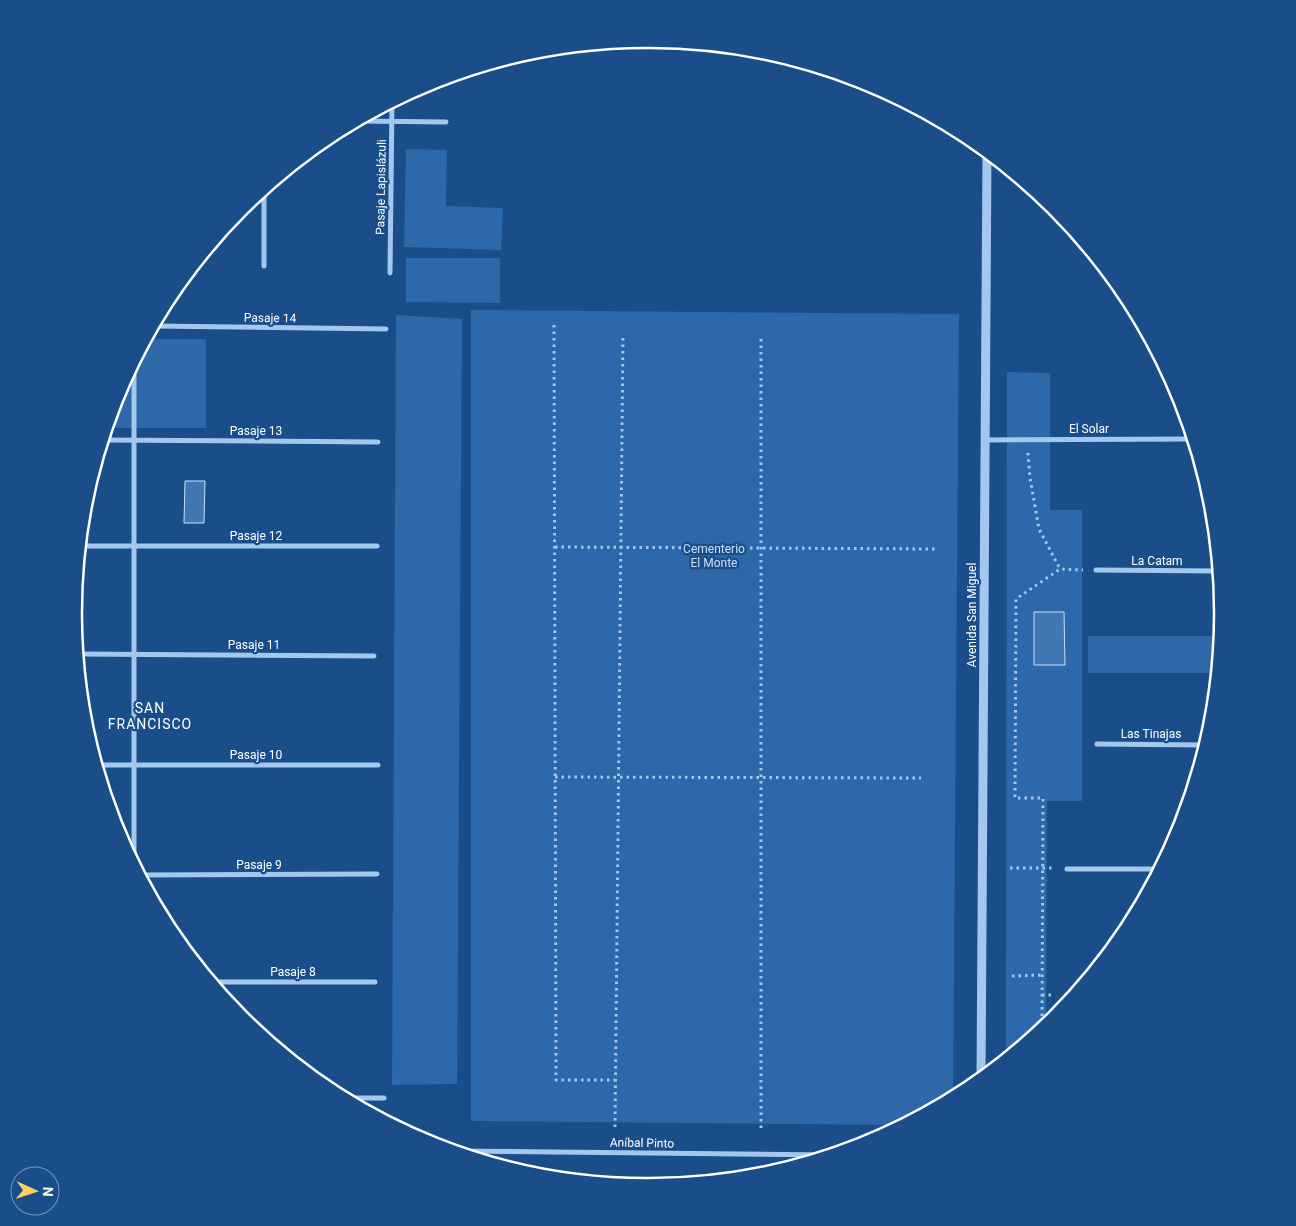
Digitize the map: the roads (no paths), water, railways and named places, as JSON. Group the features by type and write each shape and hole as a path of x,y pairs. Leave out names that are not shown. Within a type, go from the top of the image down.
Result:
{"street":[{"name":"Pasaje Lapislázuli","path":"390,272 392,109"},
{"path":"369,121 446,122"},
{"name":"Avenida San Miguel","path":"981,1070 987,160"},
{"path":"264,198 264,266"},
{"name":"Pasaje 14","path":"161,326 386,329"},
{"path":"134,379 134,847"},
{"name":"El Solar","path":"985,440 1185,439"},
{"name":"Pasaje 13","path":"110,440 378,442"},
{"name":"Pasaje 12","path":"86,546 377,546"},
{"name":"La Catam","path":"1096,570 1212,571"},
{"name":"Pasaje 11","path":"84,654 374,656"},
{"name":"Las Tinajas","path":"1096,744 1198,744"},
{"name":"Pasaje 10","path":"104,765 378,764"},
{"path":"1066,869 1152,869"},
{"name":"Pasaje 9","path":"147,875 377,874"},
{"name":"Pasaje 8","path":"220,982 375,982"},
{"path":"357,1098 384,1098"},
{"name":"Aníbal Pinto","path":"477,1151 808,1155"}],"district":[{"name":"SAN FRANCISCO","path":"150,716"}],"park label":[{"name":"Cementerio El Monte","path":"714,556"}]}
